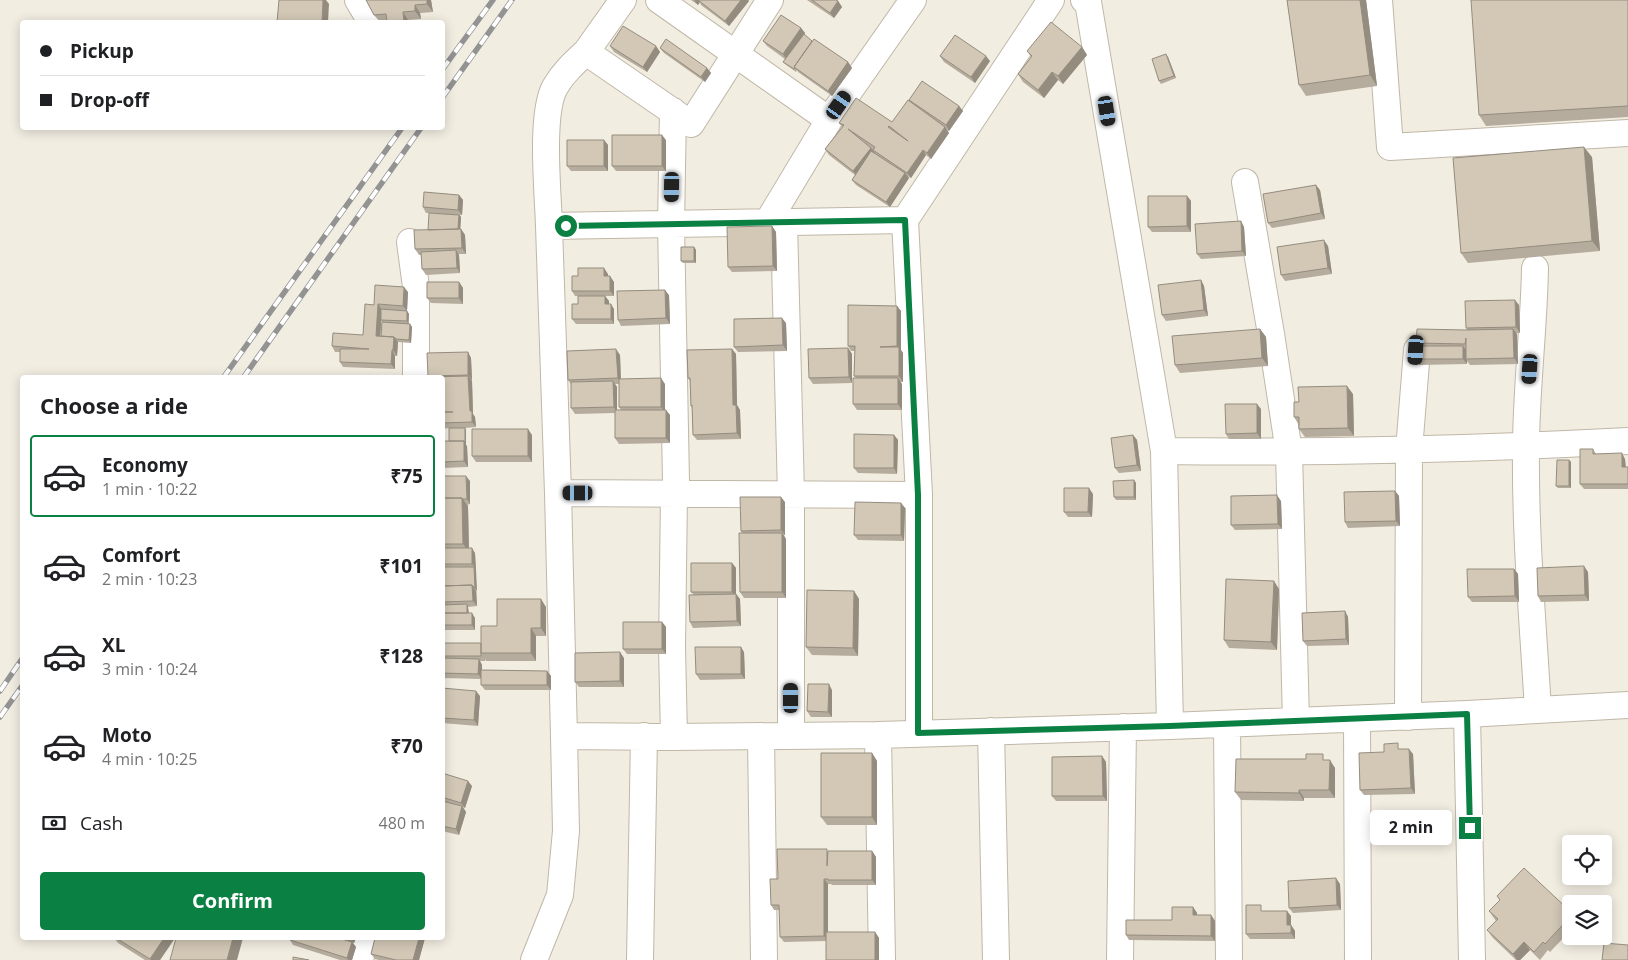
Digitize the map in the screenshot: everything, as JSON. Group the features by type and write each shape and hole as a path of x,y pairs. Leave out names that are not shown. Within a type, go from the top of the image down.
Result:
{"street":[{"path":"358,0 370,20"},
{"path":"534,960 560,895 566,831 549,226 548,112 554,89 568,68 586,52 623,0"},
{"path":"659,0 829,120"},
{"path":"586,52 691,124 770,0"},
{"path":"791,735 791,494 775,223 829,120 913,0"},
{"path":"918,733 918,495 905,220 1051,0"},
{"path":"1379,0 1390,147 1628,133"},
{"path":"1088,1 1164,451 1170,726"},
{"path":"673,112 671,225 676,480 674,494 672,647 674,737"},
{"path":"1245,182 1272,334 1289,452 1296,721"},
{"path":"549,226 905,220"},
{"path":"410,242 416,287 416,375"},
{"path":"1535,268 1526,446 1528,545 1538,710"},
{"path":"1408,717 1409,450 1416,350"},
{"path":"1164,451 1289,452 1409,450 1628,442"},
{"path":"558,493 918,495"},
{"path":"564,736 878,735 1408,717 1628,705"},
{"path":"1467,714 1472,960"},
{"path":"1356,719 1358,960"},
{"path":"1228,724 1229,960"},
{"path":"1120,960 1123,727"},
{"path":"991,731 996,960"},
{"path":"878,735 882,960"},
{"path":"640,960 644,736"},
{"path":"761,736 764,960"},
{"path":"360,960 365,940"}],"building":[{"path":"279,0 323,0 322,20 277,20"},
{"path":"366,0 427,0 427,4 415,5 415,11 403,12 404,20 387,20 386,14 374,15"},
{"path":"698,0 741,0 725,21"},
{"path":"812,0 836,0 838,1 830,13"},
{"path":"1287,0 1360,0 1370,75 1299,85"},
{"path":"1471,0 1628,0 1628,106 1479,115"},
{"path":"781,15 801,28 783,54 763,41"},
{"path":"1051,22 1082,47 1058,76 1052,72 1038,90 1018,74 1032,56 1027,51"},
{"path":"623,26 656,46 643,67 610,46"},
{"path":"804,34 812,41 794,69 783,62"},
{"path":"955,35 986,56 971,77 940,56"},
{"path":"666,39 707,68 701,77 660,48"},
{"path":"814,39 848,62 828,91 794,67"},
{"path":"1166,54 1174,76 1159,81 1152,59"},
{"path":"922,81 959,106 946,125 909,100"},
{"path":"856,98 892,122 908,100 945,127 927,153 923,150 907,173 873,150 875,147 848,129 871,148 853,171 825,149 844,125 839,123","holes":["889,126 908,141 888,127"]},
{"path":"612,135 662,135 662,166 612,166"},
{"path":"567,140 604,140 604,166 567,166"},
{"path":"1584,147 1592,241 1461,253 1453,158"},
{"path":"871,151 905,173 886,202 852,180"},
{"path":"1316,185 1321,213 1268,223 1263,194"},
{"path":"424,192 459,195 458,210 423,207"},
{"path":"1148,196 1187,196 1187,226 1148,227"},
{"path":"429,213 459,215 458,229 428,230"},
{"path":"1241,221 1242,251 1197,254 1195,224"},
{"path":"772,226 773,266 728,267 727,227"},
{"path":"461,229 462,248 415,249 414,230"},
{"path":"1324,240 1328,268 1281,275 1277,247"},
{"path":"681,247 694,247 694,261 681,261"},
{"path":"456,250 457,268 422,269 421,252"},
{"path":"578,268 604,268 604,276 610,276 610,291 572,291 572,276 578,276"},
{"path":"1201,280 1204,310 1162,315 1158,285"},
{"path":"427,282 459,282 459,298 427,298"},
{"path":"375,285 404,287 403,306 378,304 376,336 394,337 391,364 340,362 340,349 369,349 332,346 333,333 363,335 365,304 374,305"},
{"path":"665,290 666,318 618,320 617,291"},
{"path":"578,296 605,296 605,304 611,304 611,319 572,319 572,304 578,304"},
{"path":"1515,300 1516,327 1466,328 1465,301"},
{"path":"848,305 897,306 897,346 880,347 899,347 899,376 854,376 855,346 848,346"},
{"path":"381,309 407,311 407,321 381,320"},
{"path":"782,318 783,345 734,347 734,319"},
{"path":"382,322 410,324 409,340 381,336"},
{"path":"1260,329 1262,358 1175,365 1172,336"},
{"path":"1417,329 1513,329 1514,358 1466,359 1466,338 1465,344 1416,343"},
{"path":"1415,346 1463,346 1463,359 1415,359"},
{"path":"848,348 849,377 809,378 808,349"},
{"path":"616,349 618,378 568,380 567,351"},
{"path":"732,349 733,405 736,405 737,433 693,435 687,350"},
{"path":"468,352 468,375 428,375 427,353"},
{"path":"468,376 472,422 445,423 445,377"},
{"path":"661,378 661,407 619,407 619,379"},
{"path":"853,378 898,378 898,404 853,404"},
{"path":"613,381 614,407 571,408 571,382"},
{"path":"1347,386 1348,428 1299,429 1299,417 1294,417 1294,402 1299,402 1298,387"},
{"path":"1225,404 1257,404 1257,433 1226,434"},
{"path":"615,410 666,410 666,438 615,438"},
{"path":"449,428 465,428 465,442 449,441"},
{"path":"472,429 528,429 528,456 472,456"},
{"path":"854,434 894,435 894,468 854,468"},
{"path":"1133,435 1137,465 1115,468 1111,438"},
{"path":"445,441 464,441 464,461 445,462"},
{"path":"1580,449 1593,449 1593,454 1622,453 1622,467 1628,467 1628,484 1580,484"},
{"path":"1557,460 1569,460 1569,486 1556,486"},
{"path":"445,476 466,476 467,499 445,498"},
{"path":"1134,480 1134,497 1114,497 1113,481"},
{"path":"1064,488 1089,488 1088,512 1064,512"},
{"path":"1395,491 1396,521 1345,522 1344,492"},
{"path":"1277,495 1278,524 1231,525 1231,496"},
{"path":"740,497 781,497 781,530 741,531"},
{"path":"445,498 462,498 463,544 445,544"},
{"path":"855,502 901,503 901,535 854,535"},
{"path":"739,533 782,533 782,592 740,592"},
{"path":"445,548 472,548 472,564 445,564"},
{"path":"691,563 732,563 732,592 691,592"},
{"path":"1584,566 1585,595 1538,596 1537,568"},
{"path":"445,567 474,567 475,588 472,585 445,586"},
{"path":"1467,569 1514,569 1515,596 1468,597"},
{"path":"1226,579 1274,581 1271,642 1224,640"},
{"path":"472,585 473,601 445,602 445,586"},
{"path":"807,590 854,591 853,648 806,647"},
{"path":"736,594 737,621 690,622 689,595"},
{"path":"497,599 541,599 541,628 531,628 531,653 481,653 481,626 497,626"},
{"path":"467,604 467,613 445,613 445,605"},
{"path":"1345,611 1346,639 1303,641 1302,613"},
{"path":"445,613 472,613 472,625 445,625"},
{"path":"623,622 662,622 662,649 623,649"},
{"path":"445,643 481,643 481,656 445,656"},
{"path":"695,647 741,647 741,674 696,674"},
{"path":"620,652 620,681 575,682 575,653"},
{"path":"445,658 479,659 478,674 445,673"},
{"path":"481,670 547,671 547,685 481,685"},
{"path":"808,684 829,684 828,712 807,711"},
{"path":"445,688 476,691 474,720 445,718"},
{"path":"1398,743 1398,749 1409,749 1411,788 1360,790 1359,753 1384,752 1384,744"},
{"path":"821,753 872,753 872,817 821,817"},
{"path":"1306,754 1323,754 1323,760 1330,760 1329,790 1299,790 1299,793 1235,792 1236,759 1306,759"},
{"path":"1102,756 1103,796 1052,796 1052,757"},
{"path":"445,774 468,781 461,803 445,798"},
{"path":"445,802 462,806 456,829 445,827"},
{"path":"777,849 827,849 827,866 828,851 872,851 872,880 824,879 824,936 780,937 779,905 771,905 770,879 778,879"},
{"path":"1524,868 1562,904 1562,926 1545,944 1543,942 1534,952 1524,942 1513,954 1487,930 1498,919 1489,911 1500,900 1497,896"},
{"path":"1336,878 1337,905 1289,908 1288,881"},
{"path":"1246,905 1261,905 1261,911 1287,911 1287,925 1291,925 1291,933 1246,934"},
{"path":"1172,907 1193,907 1193,915 1211,915 1211,936 1126,935 1126,920 1172,920"},
{"path":"826,932 875,932 875,960 826,960"},
{"path":"119,940 163,940 150,959"},
{"path":"175,940 232,940 227,960 170,960"},
{"path":"290,940 345,940 352,942 347,958"},
{"path":"374,940 418,940 413,960 396,960 371,954"},
{"path":"1604,945 1628,945 1628,960 1602,960"},
{"path":"293,957 309,960 293,960"}],"railway":[{"path":"445,66 493,0"},
{"path":"445,94 512,0"},
{"path":"225,375 401,130"},
{"path":"245,375 420,130"},
{"path":"0,691 20,662"},
{"path":"0,717 20,689"}],"route":[{"path":"566,226 905,220 918,495 918,733 1170,726 1467,714 1470,828"}]}
